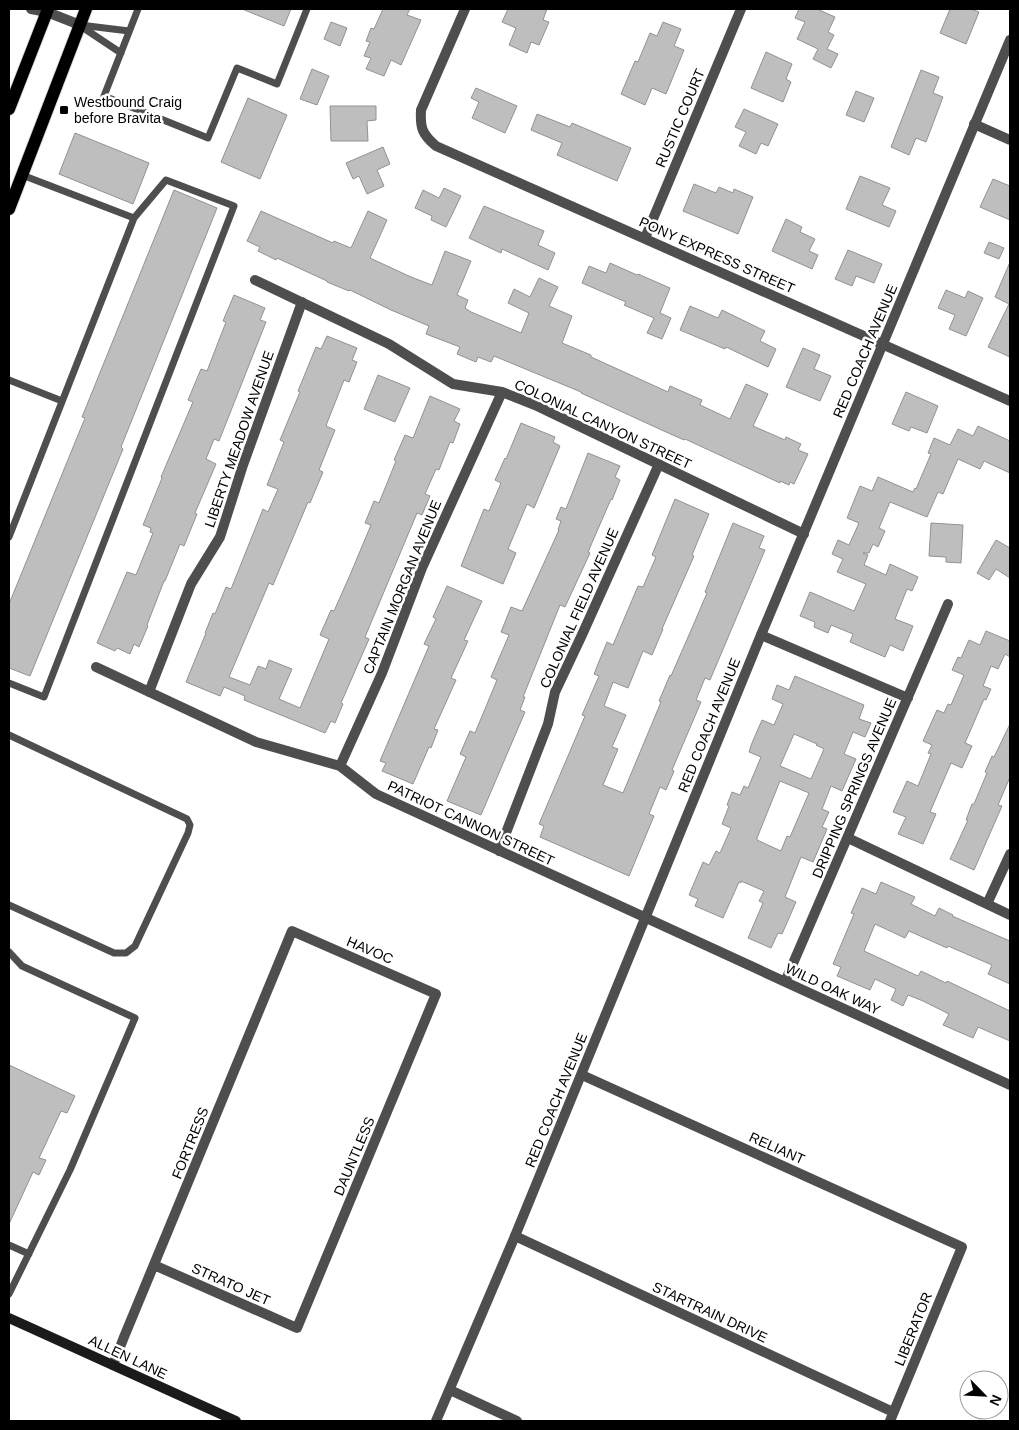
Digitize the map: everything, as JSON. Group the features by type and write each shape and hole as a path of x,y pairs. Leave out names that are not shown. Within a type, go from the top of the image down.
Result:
{"main road":[{"path":"9,209 86,9"},
{"path":"9,109 48,10"},
{"name":"ALLEN LANE","path":"9,1318 236,1421"}],"street":[{"path":"31,9 48,10 80,26"},
{"name":"PONY EXPRESS STREET","path":"465,9 421,110 420,125 426,137 436,146 1010,401"},
{"name":"RUSTIC COURT","path":"645,238 741,9"},
{"name":"RED COACH AVENUE","path":"436,1421 582,1075 761,635 1010,40"},
{"path":"974,124 1010,140"},
{"name":"COLONIAL CANYON STREET","path":"255,280 390,344 453,384 502,392 535,405 804,534"},
{"name":"LIBERTY MEADOW AVENUE","path":"149,692 191,584 220,537 243,465 302,302"},
{"name":"CAPTAIN MORGAN AVENUE","path":"340,766 382,673 422,568 502,392"},
{"name":"COLONIAL FIELD AVENUE","path":"499,851 548,724 555,692 659,464"},
{"name":"DRIPPING SPRINGS AVENUE","path":"785,982 948,604"},
{"path":"761,635 908,698"},
{"name":"PATRIOT CANNON STREET","path":"96,667 256,742 340,766 376,794 645,918"},
{"path":"848,838 1010,915"},
{"path":"988,904 1010,854"},
{"name":"WILD OAK WAY","path":"645,918 1010,1085"},
{"name":"HAVOC","path":"292,931 436,994"},
{"name":"FORTRESS","path":"113,1365 292,931"},
{"name":"DAUNTLESS","path":"297,1328 436,994"},
{"name":"RELIANT","path":"582,1075 962,1247"},
{"name":"STARTRAIN DRIVE","path":"515,1236 892,1417"},
{"name":"LIBERATOR","path":"892,1417 962,1247"},
{"name":"STRATO JET","path":"154,1265 297,1328"},
{"path":"450,1390 517,1421"}],"lane":[{"path":"138,9 104,96 208,138 237,68 276,84 307,9"},
{"path":"80,26 129,31"},
{"path":"80,26 121,53"},
{"path":"22,175 134,218"},
{"path":"9,538 134,218 166,180 234,206 44,697 9,683"},
{"path":"9,380 62,401"},
{"path":"9,735 187,818 190,825 135,946 126,953 114,953 9,905"},
{"path":"9,952 22,966 135,1018 70,1170 9,1294"},
{"path":"9,1245 29,1254"}],"building":[{"path":"242,9 291,9 284,26"},
{"path":"383,9 410,9 407,15 421,20 401,65 391,60 384,76 366,69 371,58 364,56 370,42 366,41 371,28 374,29"},
{"path":"508,9 547,9 543,20 549,22 539,45 531,42 527,53 509,45 516,28 502,22"},
{"path":"799,9 817,9 835,17 828,32 834,35 827,49 838,54 831,68 813,59 818,49 797,39 805,22 795,18"},
{"path":"950,9 971,9 979,12 966,44 940,33"},
{"path":"331,22 347,28 340,46 324,39"},
{"path":"663,22 681,29 674,46 684,50 666,94 652,88 645,105 621,94 635,61 638,62 650,33 657,36"},
{"path":"766,52 792,64 786,79 791,82 783,102 751,88"},
{"path":"312,69 329,76 317,105 300,99"},
{"path":"921,70 939,77 933,93 943,97 926,142 916,138 909,155 891,147"},
{"path":"476,88 517,106 505,133 472,118 479,102 471,98"},
{"path":"856,91 874,98 864,122 846,115"},
{"path":"248,98 287,115 260,179 221,162"},
{"path":"330,106 376,106 376,120 367,121 368,141 331,141"},
{"path":"744,109 778,124 768,146 761,143 756,154 739,146 746,132 735,127"},
{"path":"537,114 570,127 572,123 631,148 617,181 557,155 562,143 531,130"},
{"path":"75,133 149,163 133,204 59,174"},
{"path":"383,147 390,164 377,170 384,186 367,194 359,176 353,179 346,163"},
{"path":"860,176 890,188 882,205 896,211 889,227 846,209"},
{"path":"993,179 1010,186 1010,220 980,207"},
{"path":"694,184 716,193 719,187 733,193 734,189 753,197 738,234 683,211"},
{"path":"444,188 461,196 446,227 431,220 432,216 415,208 423,190 439,198"},
{"path":"174,190 217,208 121,447 123,449 30,676 9,668 9,604 85,418 82,417"},
{"path":"484,206 544,231 538,245 555,253 548,270 502,249 501,253 469,238"},
{"path":"261,211 333,243 334,241 351,248 368,211 387,220 370,258 432,285 445,251 471,261 457,295 468,300 465,308 521,333 529,313 508,303 514,289 530,297 539,278 558,287 549,306 572,316 562,343 668,392 670,386 702,400 700,405 730,419 746,384 768,394 753,426 785,440 786,437 801,444 798,450 808,454 794,484 790,482 789,485 780,481 780,483 581,392 494,356 491,362 478,357 476,362 457,354 460,347 426,334 429,326 258,251 260,247 247,241"},
{"path":"786,219 802,227 800,232 815,239 809,251 818,255 812,269 772,251"},
{"path":"989,242 1004,248 999,259 984,253"},
{"path":"848,250 882,264 874,283 856,276 852,286 835,279"},
{"path":"1010,262 1010,357 988,347 1009,304 995,297"},
{"path":"610,263 670,288 660,313 671,318 662,339 647,333 654,318 624,305 626,302 582,283 589,266 606,273"},
{"path":"946,290 965,298 968,291 983,298 966,336 949,329 955,315 938,308"},
{"path":"234,295 265,308 260,320 266,322 219,441 214,439 206,459 216,464 195,513 197,514 184,546 180,544 164,581 139,647 134,644 130,654 117,648 115,651 97,643 127,572 136,575 153,533 150,532 151,528 143,525 193,402 188,400 201,369 207,371 226,322 223,321"},
{"path":"690,306 718,318 722,310 765,331 760,341 776,349 768,367 726,347 725,349 680,330"},
{"path":"327,336 357,348 352,360 357,362 349,382 344,380 326,426 335,430 319,470 323,472 310,503 308,502 273,585 269,583 229,677 250,685 258,666 266,669 269,660 292,669 279,699 300,708 329,639 320,635 331,610 334,611 350,575 371,525 365,523 374,501 379,503 405,435 413,438 430,396 460,409 454,421 460,424 453,443 450,442 439,470 436,469 425,494 430,496 422,515 417,513 365,637 369,639 341,703 343,704 335,723 331,721 325,733 244,700 245,696 224,687 220,696 186,682 213,613 215,614 226,587 231,589 263,509 268,512 278,489 267,485 284,442 280,440 316,347 321,349"},
{"path":"803,348 820,355 814,369 831,376 820,401 786,387"},
{"path":"378,375 410,388 395,422 364,409"},
{"path":"906,392 938,406 927,433 911,427 909,431 892,424"},
{"path":"521,423 555,437 553,442 560,446 534,508 527,504 508,549 516,553 503,584 461,566 484,509 489,511 501,483 495,480"},
{"path":"978,426 1010,441 1010,473 984,461 980,469 958,459 943,494 938,492 927,517 890,502 879,528 885,531 878,547 873,544 869,553 863,553 868,555 864,565 886,575 890,564 918,577 912,591 907,589 895,619 913,626 903,651 890,645 885,657 850,642 853,634 831,625 828,633 814,627 815,622 800,616 810,592 854,611 866,584 837,572 843,559 832,554 838,540 849,545 859,523 847,518 860,486 872,491 878,477 913,492 931,454 928,453 934,438 950,445 958,429 973,436"},
{"path":"588,453 620,466 615,477 620,480 565,607 560,605 523,697 525,697 520,710 525,712 481,815 447,801 466,757 460,754 470,731 475,733 497,680 491,677 509,635 501,632 511,607 522,611 559,530 561,521 556,519 561,507 566,509"},
{"path":"675,499 709,514 692,555 694,556 652,655 643,651 628,688 613,682 604,706 626,715 612,747 618,749 603,785 623,793 661,702 659,701 707,593 705,592 733,523 764,536 759,548 765,550 710,680 705,678 696,700 701,702 672,770 674,771 666,790 660,787 649,814 654,816 629,876 540,837 544,826 539,824 585,716 582,715 599,676 594,674 607,642 613,645 638,586 643,587 656,557 652,555"},
{"path":"931,523 963,525 961,563 946,562 946,557 929,556"},
{"path":"996,540 1010,548 1010,578 996,569 989,580 977,573"},
{"path":"447,586 482,601 464,640 468,641 451,678 456,680 434,729 438,730 413,784 382,771 386,763 380,761 429,646 424,644 436,619 433,617"},
{"path":"986,631 1010,641 1010,657 1005,654 998,669 991,666 983,686 991,689 986,700 984,699 965,743 972,746 962,768 951,763 930,812 936,814 923,844 898,834 906,817 893,812 907,781 918,786 931,754 928,753 932,745 923,741 937,710 944,713 948,704 951,705 964,675 952,670 958,657 961,658 969,640 980,645"},
{"path":"795,676 864,705 859,719 871,723 865,737 853,732 844,754 856,759 842,791 831,786 822,809 829,812 822,827 827,829 813,862 801,857 785,897 796,902 782,934 778,933 771,948 748,938 763,903 759,901 764,891 741,881 741,883 739,882 723,918 695,906 698,899 689,895 703,862 709,865 716,851 720,853 731,828 722,824 732,792 740,795 744,786 748,788 761,757 749,752 762,720 774,725 783,704 772,699 777,685 789,690","holes":["794,734 824,749 811,779 780,766","780,781 809,793 790,837 787,836 781,851 757,840"]},
{"path":"1010,724 1010,777 998,805 1002,806 974,870 950,859 968,820 966,820 987,773 985,772 992,756 994,757"},
{"path":"881,882 915,897 911,904 935,916 939,908 952,916 1010,941 1010,984 988,974 992,965 909,931 905,938 875,924 864,951 918,976 921,971 946,983 947,981 1010,1011 1010,1041 978,1027 973,1038 943,1025 949,1014 908,995 903,1006 891,1000 896,989 875,979 870,990 837,976 841,967 833,964 854,914 851,913 862,888 876,894"},
{"path":"9,1065 75,1096 67,1113 61,1111 39,1158 46,1160 39,1175 33,1172 9,1224"}],"place":[{"name":"Westbound Craig before Bravita","path":"64,110"}]}
